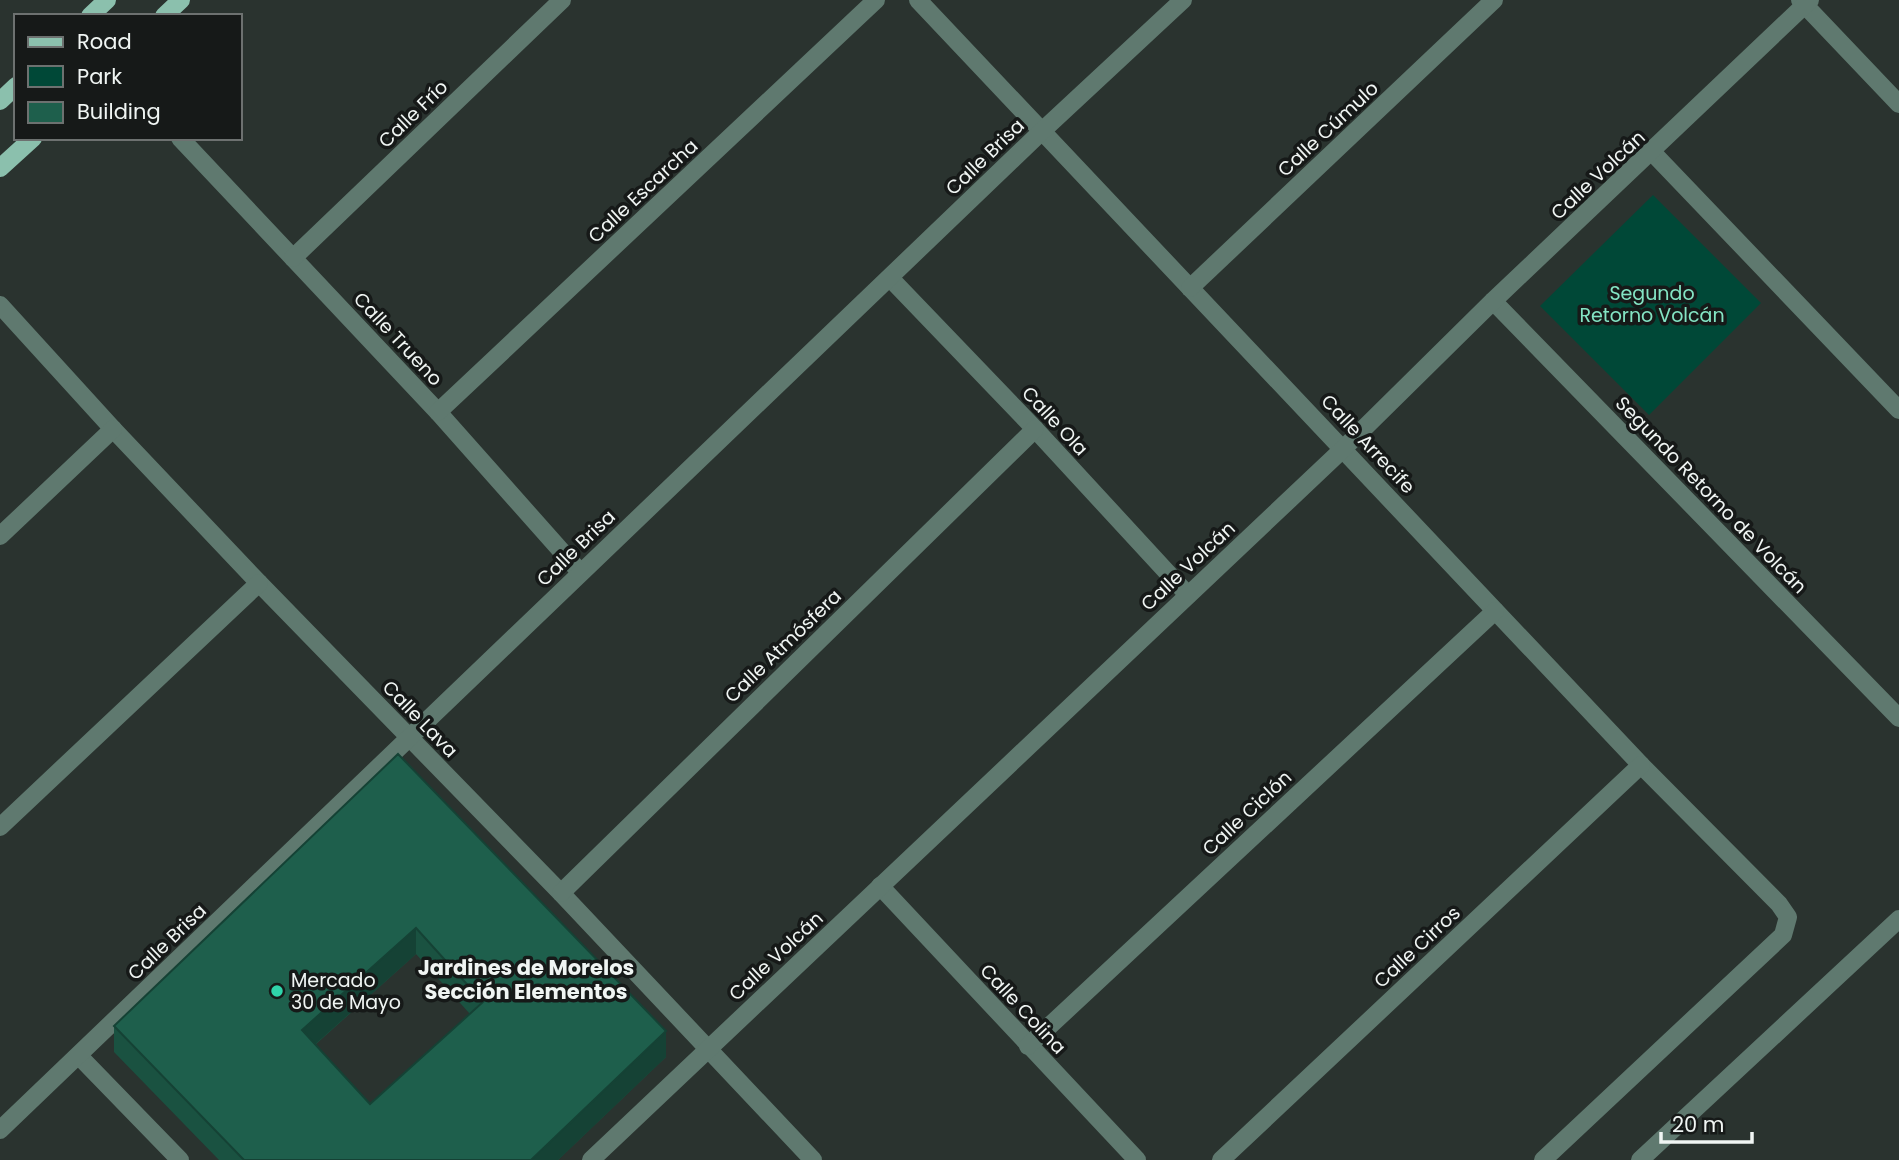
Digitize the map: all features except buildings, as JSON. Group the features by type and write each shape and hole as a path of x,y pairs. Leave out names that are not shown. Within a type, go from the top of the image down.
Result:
{"main road":[{"path":"92,14 107,0"},
{"path":"166,14 181,0"},
{"path":"0,101 14,88"},
{"path":"0,169 31,140"}],"street":[{"name":"Calle Frío","path":"293,258 562,0"},
{"name":"Calle Escarcha","path":"438,412 876,0"},
{"name":"Calle Arrecife","path":"918,0 1641,765 1779,904 1787,918 1783,934 1543,1160"},
{"name":"Calle Brisa","path":"0,1130 410,739 580,572 1183,0"},
{"name":"Calle Cúmulo","path":"1190,288 1494,0"},
{"path":"1805,2 1899,104"},
{"name":"Calle Volcán","path":"591,1160 1344,448 1805,2"},
{"name":"Calle Trueno","path":"182,140 438,412 580,572"},
{"path":"1652,152 1899,410"},
{"name":"Calle Ola","path":"890,278 1035,429 1188,595"},
{"name":"Segundo Retorno de Volcán","path":"1493,301 1899,718"},
{"name":"Calle Lava","path":"0,305 259,583 561,892 813,1160"},
{"path":"0,537 113,429"},
{"name":"Calle Atmósfera","path":"561,892 1035,429"},
{"path":"0,827 259,583"},
{"name":"Calle Ciclón","path":"1028,1046 1495,611"},
{"name":"Calle Cirros","path":"1221,1160 1641,765"},
{"name":"Calle Colina","path":"880,886 1137,1160"},
{"path":"1640,1160 1899,919"},
{"path":"79,1056 180,1160"}],"green space":[{"name":"Segundo Retorno Volcán","path":"1653,195 1761,303 1649,415 1540,306"}],"place":[{"name":"Mercado 30 de Mayo","path":"277,991"}],"district":[{"name":"Jardines de Morelos Sección Elementos","path":"526,979"}]}
